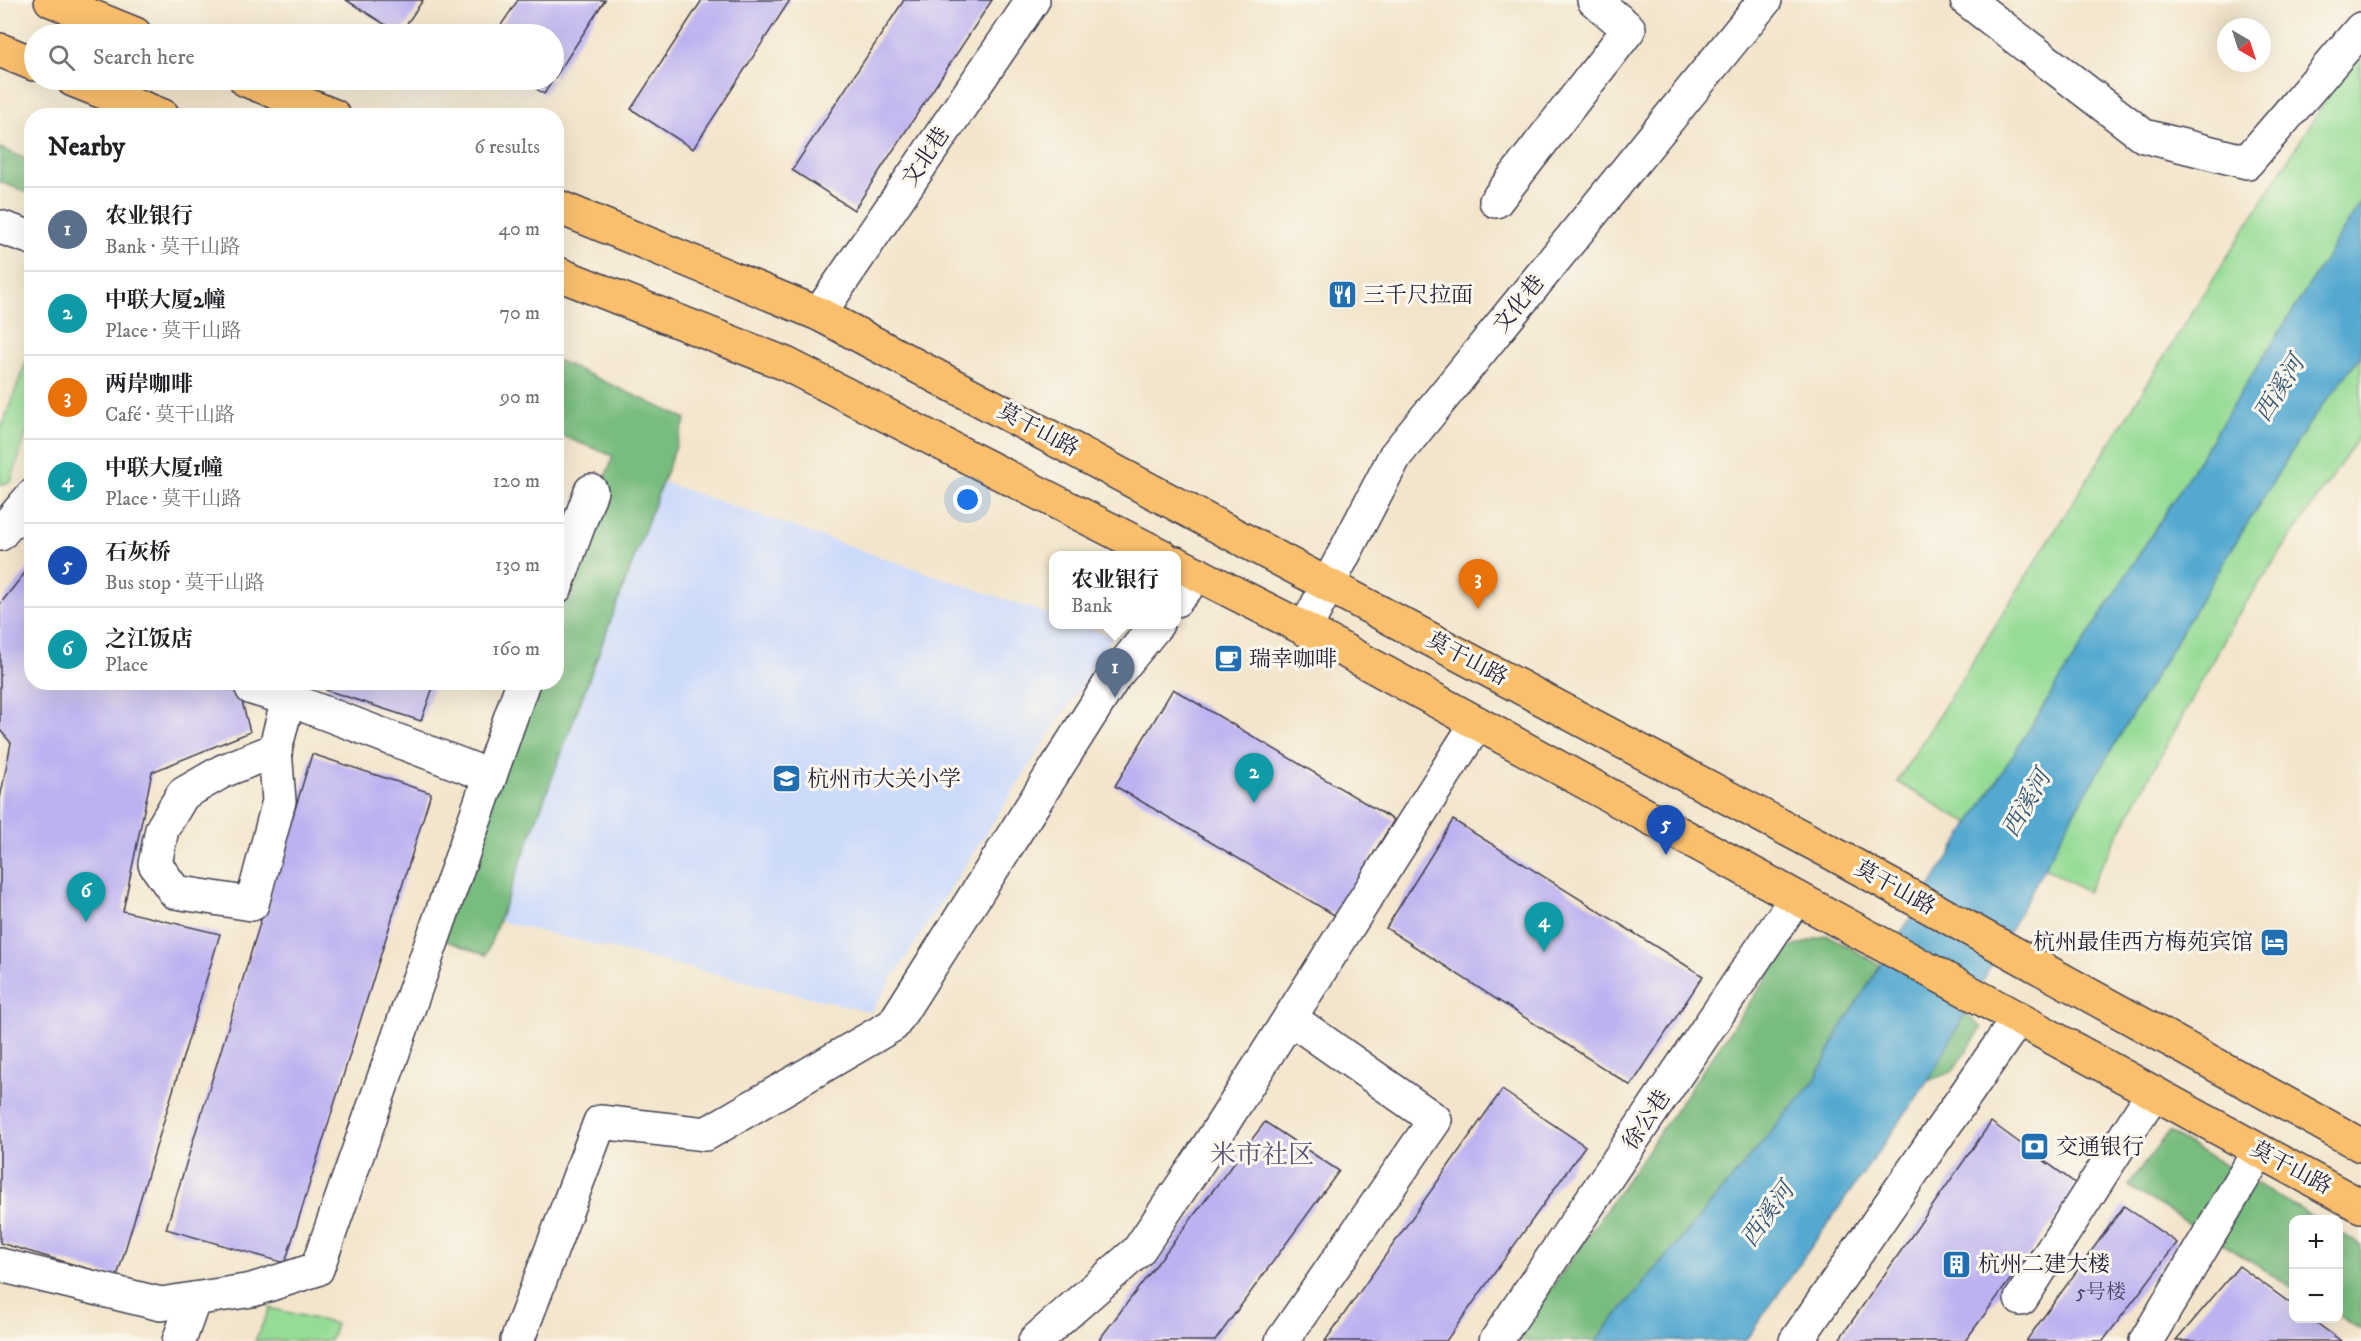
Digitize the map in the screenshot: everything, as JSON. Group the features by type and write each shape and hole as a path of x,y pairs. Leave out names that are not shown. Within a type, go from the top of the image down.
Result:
{"main road":[{"path":"51,0 110,24"},
{"path":"0,50 24,60"},
{"path":"98,90 143,108"},
{"path":"270,90 314,108"},
{"name":"莫干山路","path":"564,209 819,314 1832,853 2361,1145"},
{"path":"564,276 786,364 1154,551"},
{"name":"莫干山路","path":"1187,568 1305,628 2361,1206"}],"street":[{"name":"文北巷","path":"819,314 1033,0"},
{"path":"1496,201 1629,29 1594,0"},
{"name":"文化巷","path":"1305,628 1395,456 1764,0"},
{"path":"1967,0 2144,136 2247,162 2361,29"},
{"path":"0,227 24,235"},
{"path":"564,566 591,491"},
{"path":"0,534 24,506"},
{"path":"1181,585 1187,568"},
{"path":"517,1341 600,1122 706,1134 893,1024 1114,677 1153,629"},
{"path":"259,690 288,699 490,776"},
{"path":"0,1265 161,1304 252,1290 317,1269 520,690"},
{"path":"275,750 223,771 183,794 162,829 155,864 175,892 252,904 279,801 275,750 288,699"},
{"path":"1035,1341 1137,1251 1199,1161 1477,723"},
{"name":"徐公巷","path":"1496,1341 1803,901"},
{"path":"1796,1341 2011,1016"},
{"path":"1282,1341 1435,1120 1290,1018"},
{"path":"2021,1299 2153,1093"},
{"path":"2146,1341 2259,1151"},
{"path":"179,1341 194,1299"}],"shaded area":[{"name":"杭州市大关小学","path":"663,482 1049,615 1049,629 1091,629 1113,636 871,1012 498,921"}],"green space":[{"path":"2361,44 2361,434 2237,616 2087,892 1897,782"},
{"path":"0,148 24,158 24,191 0,182"},
{"path":"564,363 686,419 486,955 441,939 530,690 564,690 564,594 613,456 564,437"},
{"path":"24,367 24,441 11,482 0,484 0,432"},
{"path":"1827,935 1965,1013 1982,1028 1952,1072 1928,1081 1910,1063 1839,1031 1815,1080 1595,1341 1515,1341 1787,949"},
{"path":"2168,1132 2310,1215 2289,1215 2289,1286 2128,1186"},
{"path":"2343,1235 2361,1246 2361,1330 2343,1319"},
{"path":"270,1308 336,1324 330,1341 255,1341"}],"water":[{"name":"西溪河","path":"2361,202 2361,356 2308,425 2206,591 2074,813 1928,1081 1745,1341 1595,1341 1815,1080 1839,1031"}],"building":[{"path":"346,0 423,0 407,24 384,24"},
{"path":"518,0 605,0 564,64 564,24 502,24"},
{"path":"702,0 790,0 693,149 631,109"},
{"path":"904,0 992,0 854,210 792,170"},
{"path":"24,574 24,690 239,690 250,732 152,772 123,911 220,934 117,1277 0,1243 0,799 11,743 0,730 0,604"},
{"path":"1173,689 1394,820 1336,916 1115,786"},
{"path":"326,690 432,690 421,721"},
{"path":"312,754 431,793 285,1263 166,1229"},
{"path":"1453,820 1703,976 1631,1086 1386,928"},
{"path":"1502,1090 1585,1146 1446,1341 1325,1341"},
{"path":"1265,1122 1339,1171 1215,1341 1098,1341"},
{"name":"杭州二建大楼","path":"1991,1122 2079,1186 1965,1341 1838,1341"},
{"path":"2124,1206 2177,1243 2103,1341 2026,1341"},
{"path":"2239,1266 2289,1302 2289,1323 2317,1323 2341,1341 2176,1341"}],"place":[{"name":"三千尺拉面","path":"1342,295"},
{"name":"两岸咖啡","path":"1478,609"},
{"name":"瑞幸咖啡","path":"1228,659"},
{"name":"农业银行","path":"1115,698"},
{"name":"杭州市大关小学","path":"786,779"},
{"name":"中联大厦2幢","path":"1254,803"},
{"name":"石灰桥","path":"1666,855"},
{"name":"之江饭店","path":"86,922"},
{"name":"杭州最佳西方梅苑宾馆","path":"2274,942"},
{"name":"中联大厦1幢","path":"1544,952"},
{"name":"交通银行","path":"2035,1147"},
{"name":"杭州二建大楼","path":"1957,1264"}],"district":[{"name":"米市社区","path":"1262,1155"}]}
